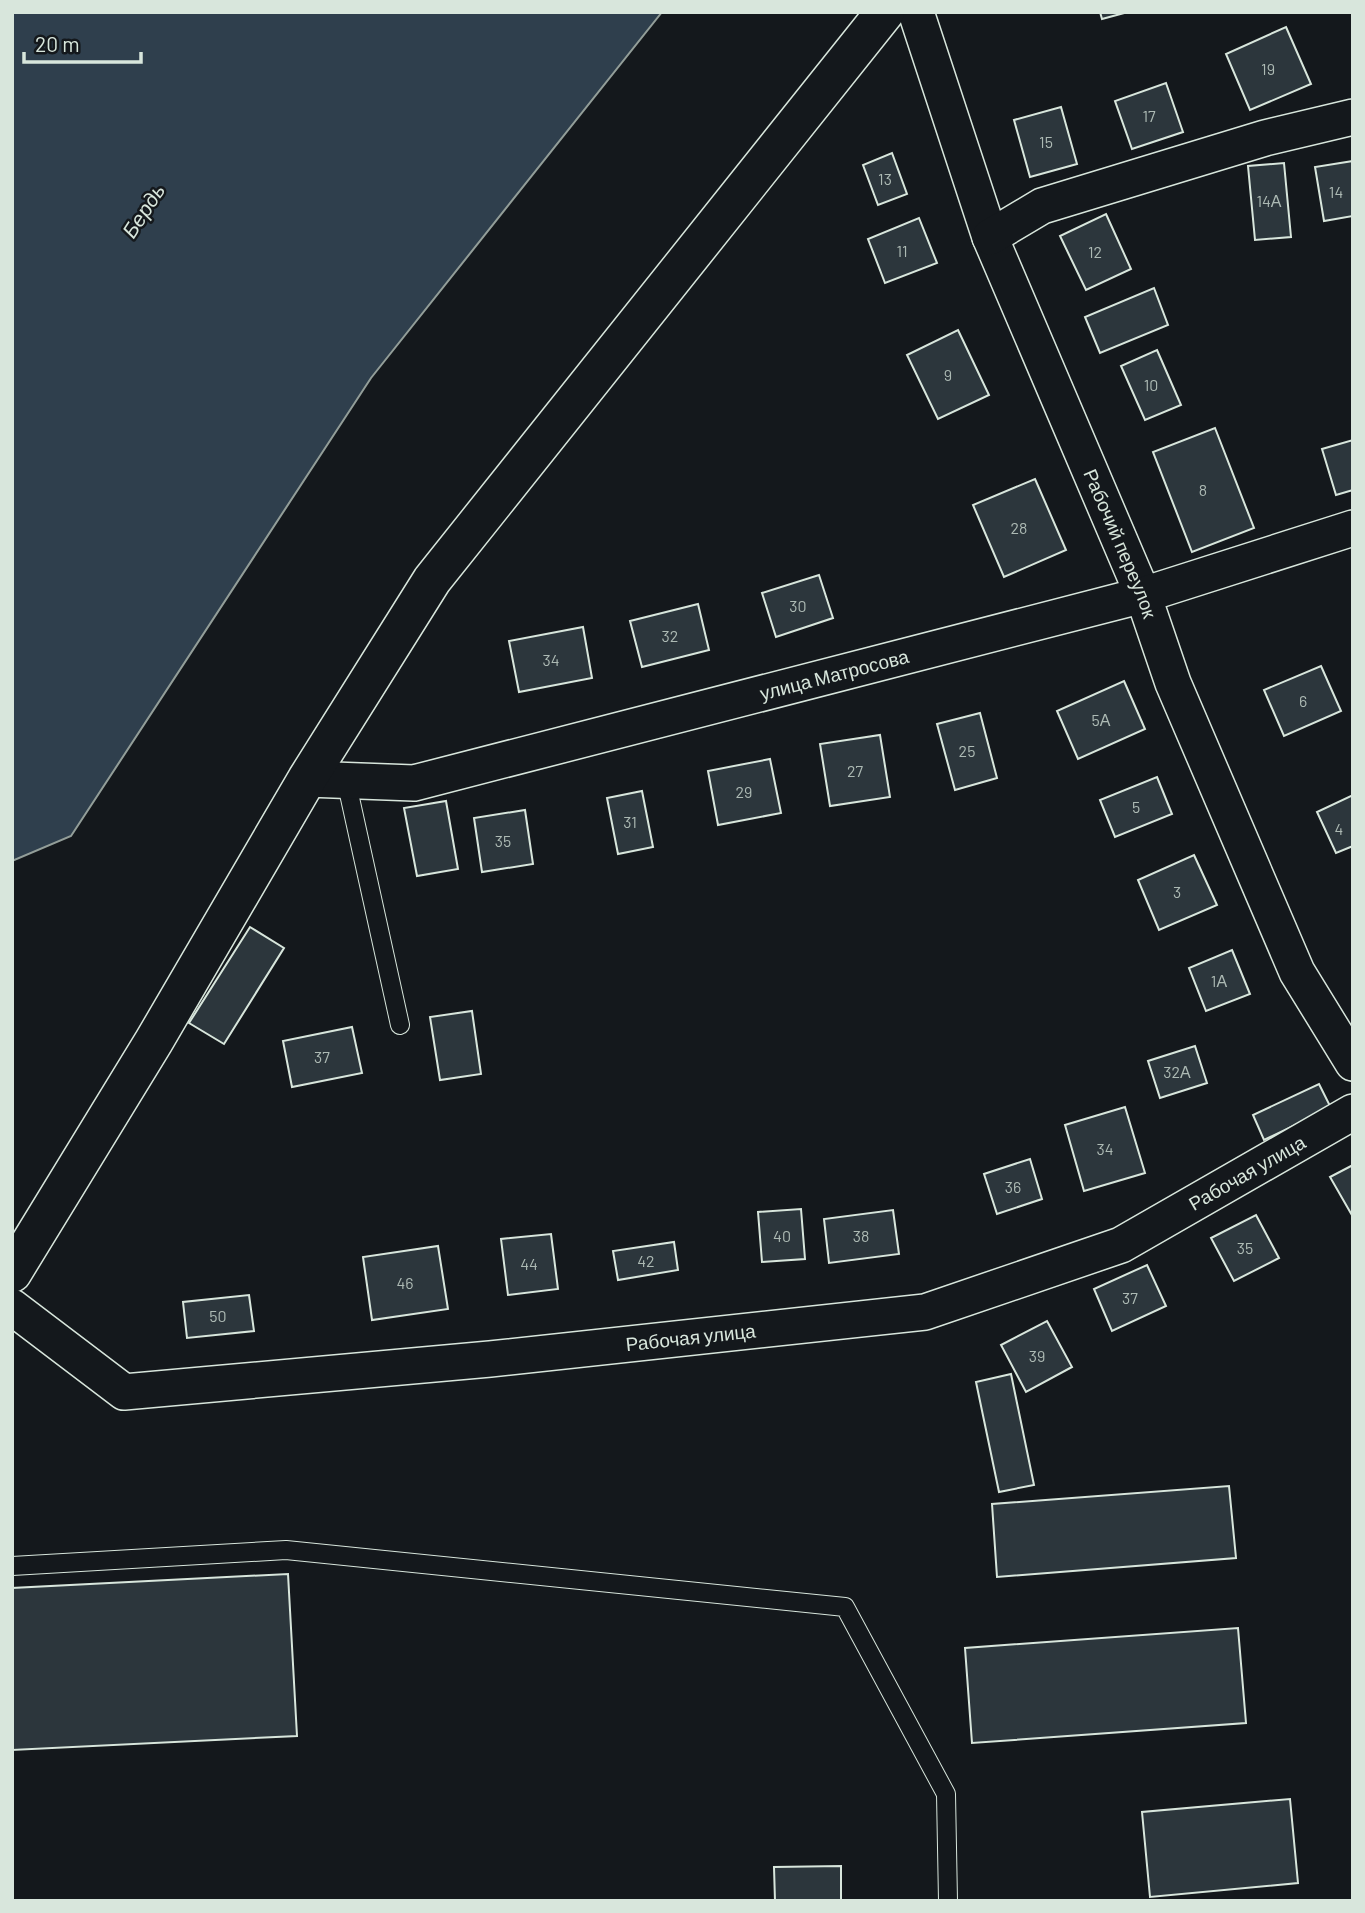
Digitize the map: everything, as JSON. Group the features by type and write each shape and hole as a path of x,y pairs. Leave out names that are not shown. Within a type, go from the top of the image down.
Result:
{"street":[{"path":"12,1273 154,1041 307,779 432,580 885,12"},
{"name":"Рабочий переулок","path":"916,12 990,237 1143,595 1173,684 1297,972 1353,1063"},
{"path":"990,237 1042,206 1265,138 1353,117"},
{"name":"улица Матросова","path":"307,779 414,783 1143,595 1353,528"},
{"name":"Рабочая улица","path":"12,1307 124,1392 490,1359 925,1312 1121,1245 1353,1112"}],"lane":[{"path":"345,780 400,1025"},
{"path":"12,1566 286,1550 845,1607 946,1794 948,1901"}],"water":[{"name":"Бердь","path":"12,12 662,12 371,378 71,836 12,861"}],"building":[{"path":"1100,12 1128,12 1102,19"},
{"path":"1286,27 1311,84 1250,110 1226,54"},
{"path":"1166,83 1183,132 1132,149 1115,101"},
{"path":"1061,107 1077,164 1030,177 1014,120"},
{"path":"892,153 907,194 878,205 863,165"},
{"path":"1353,161 1353,216 1324,221 1315,167"},
{"path":"1284,163 1291,237 1255,240 1248,166"},
{"path":"1106,214 1131,269 1086,290 1060,236"},
{"path":"919,218 937,263 885,283 868,239"},
{"path":"1154,288 1168,325 1100,353 1085,317"},
{"path":"958,330 989,395 938,419 907,355"},
{"path":"1157,350 1181,405 1145,420 1121,366"},
{"path":"1215,428 1254,528 1192,552 1153,452"},
{"path":"1353,440 1353,490 1336,495 1322,449"},
{"path":"1035,479 1066,550 1004,577 973,505"},
{"path":"819,575 833,618 776,637 762,593"},
{"path":"698,604 709,650 642,667 630,621"},
{"path":"583,627 592,678 519,692 509,641"},
{"path":"1321,666 1341,711 1284,736 1264,690"},
{"path":"1124,681 1145,729 1078,759 1057,711"},
{"path":"980,713 997,778 955,790 937,724"},
{"path":"880,735 890,797 830,806 820,744"},
{"path":"770,759 781,813 718,825 708,771"},
{"path":"1157,777 1172,814 1115,837 1100,800"},
{"path":"642,791 653,847 618,854 607,798"},
{"path":"1353,795 1353,846 1336,853 1317,812"},
{"path":"446,801 458,869 417,876 404,808"},
{"path":"525,810 533,864 482,872 474,818"},
{"path":"1194,855 1217,905 1159,930 1138,880"},
{"path":"250,927 284,948 224,1044 189,1023"},
{"path":"1232,950 1250,994 1206,1011 1189,968"},
{"path":"472,1011 481,1074 440,1080 430,1017"},
{"path":"352,1027 362,1073 292,1087 283,1041"},
{"path":"1195,1046 1207,1083 1160,1098 1148,1061"},
{"path":"1319,1084 1331,1108 1264,1140 1253,1115"},
{"path":"1125,1107 1145,1173 1084,1191 1065,1125"},
{"path":"1030,1159 1042,1199 997,1214 984,1174"},
{"path":"1353,1165 1353,1217 1330,1177"},
{"path":"801,1209 805,1259 762,1262 758,1212"},
{"path":"893,1210 899,1254 829,1263 824,1219"},
{"path":"1256,1215 1279,1258 1234,1281 1211,1238"},
{"path":"551,1234 558,1289 508,1295 501,1239"},
{"path":"674,1242 678,1270 618,1280 613,1251"},
{"path":"438,1246 448,1309 372,1320 363,1257"},
{"path":"1147,1265 1166,1306 1112,1331 1094,1289"},
{"path":"249,1295 254,1331 187,1338 183,1302"},
{"path":"1047,1321 1072,1367 1026,1392 1001,1345"},
{"path":"1011,1374 1034,1485 999,1492 976,1382"},
{"path":"1229,1486 1236,1558 997,1577 992,1504"},
{"path":"288,1574 297,1736 12,1750 12,1588"},
{"path":"1238,1628 1246,1723 972,1743 965,1648"},
{"path":"1290,1799 1298,1883 1150,1897 1142,1812"},
{"path":"841,1866 841,1901 775,1901 774,1867"}]}
